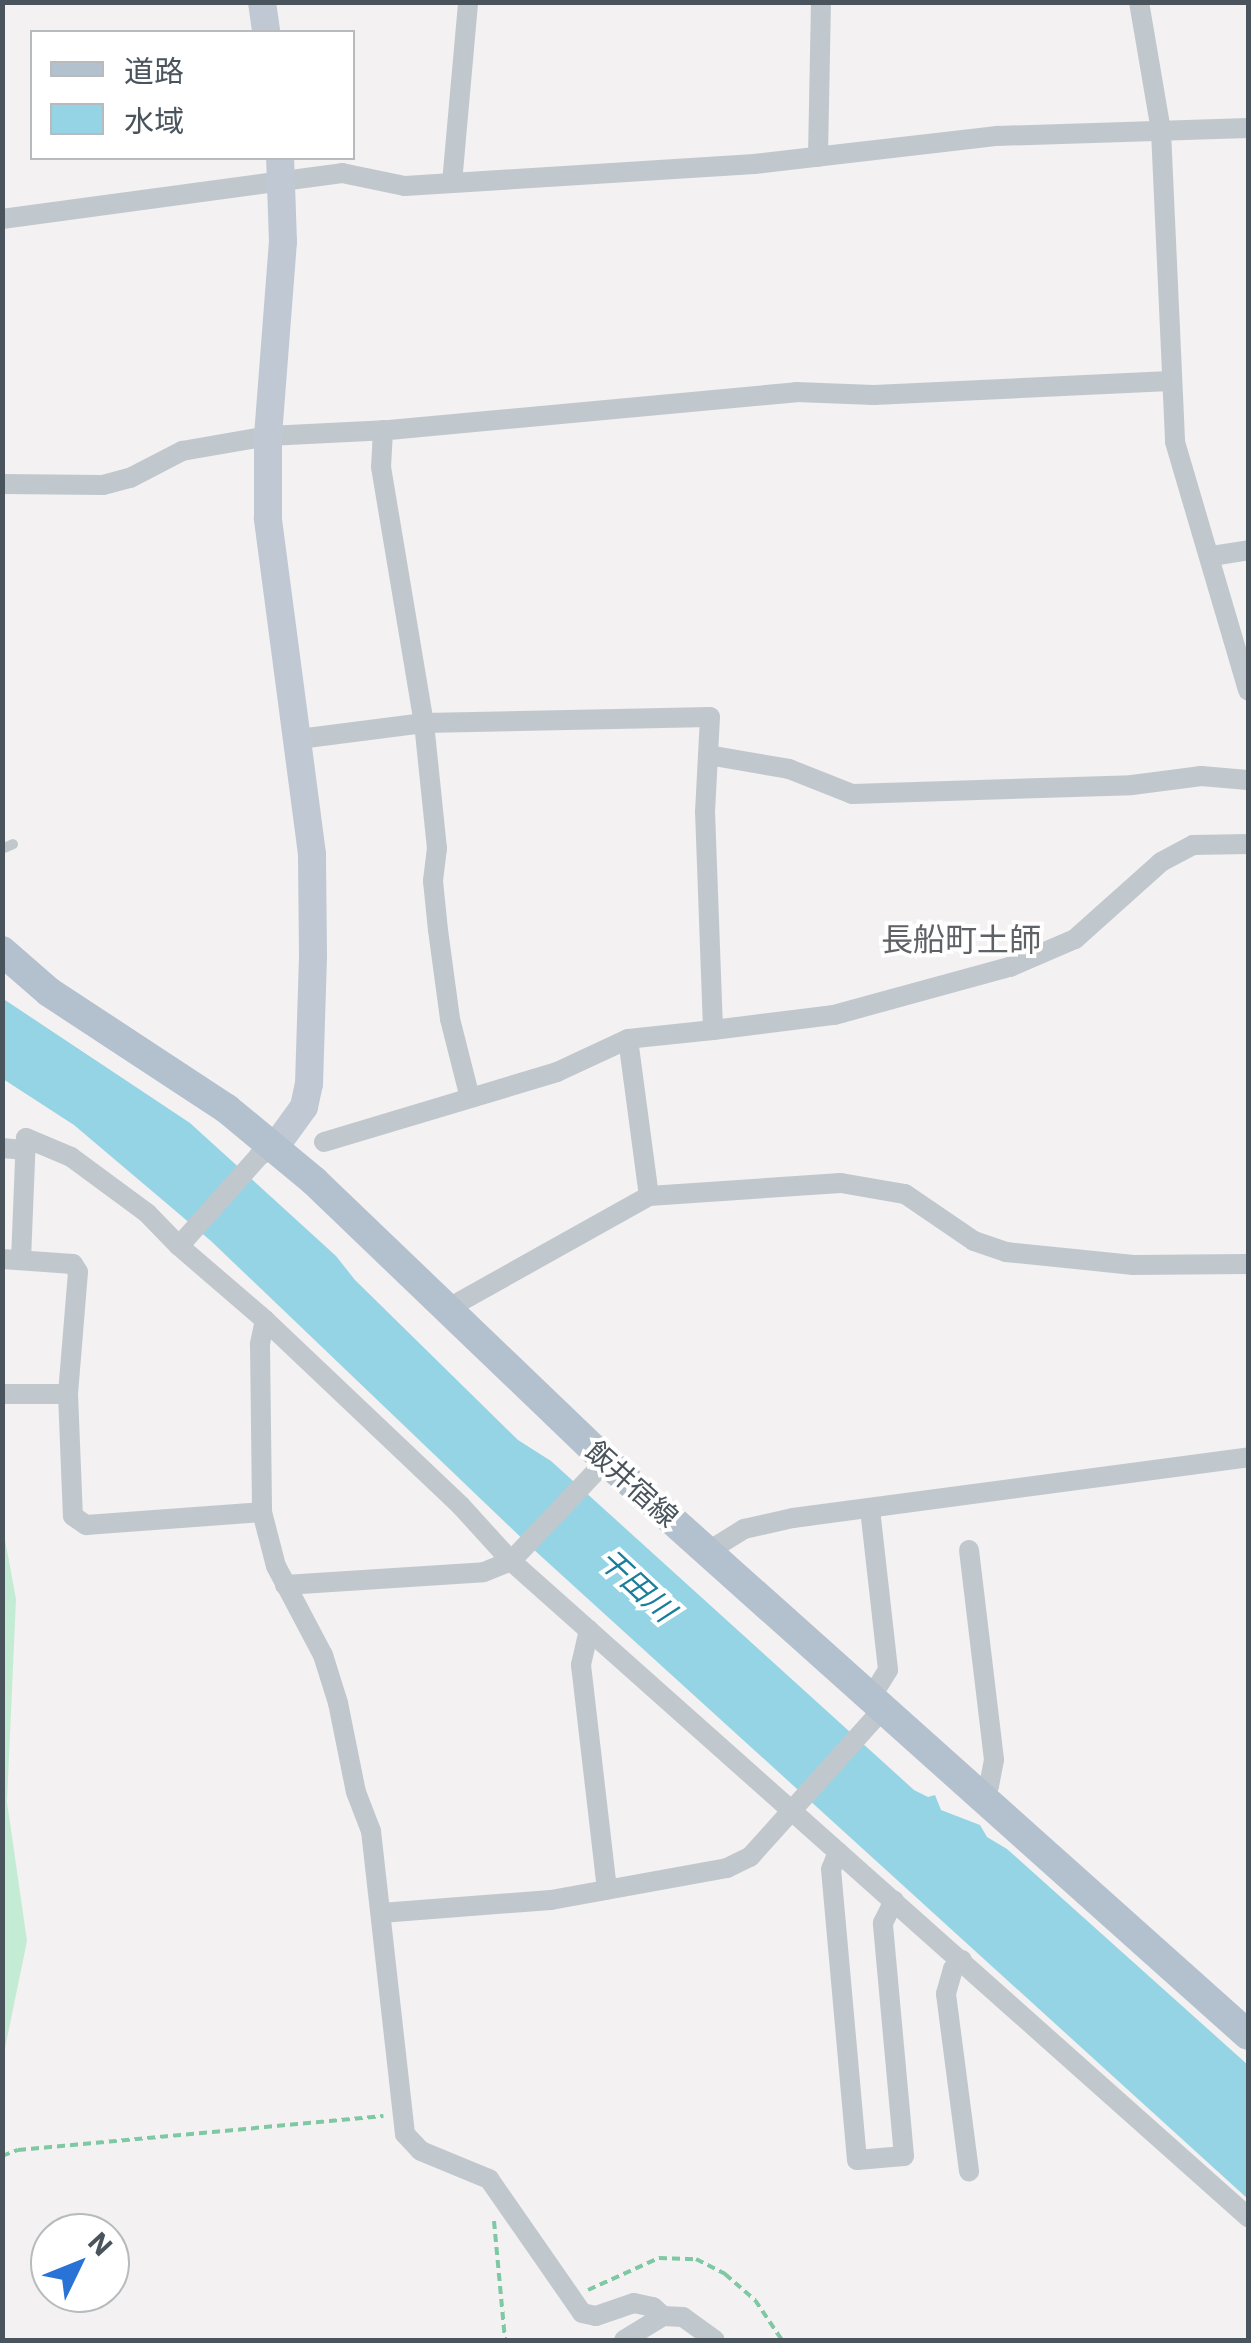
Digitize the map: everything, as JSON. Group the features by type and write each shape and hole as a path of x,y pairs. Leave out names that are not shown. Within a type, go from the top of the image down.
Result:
{"main road":[{"name":"飯井宿線","path":"2,951 49,992 228,1109 267,1151 447,1309 599,1468 708,1552 873,1712 980,1798 1248,2035"}],"street":[{"path":"262,2 266,30"},
{"path":"452,183 468,2"},
{"path":"818,157 822,2"},
{"path":"1139,4 1162,130 1175,442 1212,556 1248,690"},
{"path":"2,219 231,190 282,168 342,173 405,186 818,157 998,136 1248,128"},
{"path":"184,1242 304,1107 308,1084 312,854 268,518 268,436 283,242 282,168"},
{"path":"2,484 103,485 130,478 182,451 268,436 383,430 796,392 874,394 1170,381"},
{"path":"383,430 381,466 424,724 436,848 433,881 438,930 450,1019 470,1098"},
{"path":"1212,556 1248,550"},
{"path":"299,739 424,724 710,717 706,868 713,1030"},
{"path":"708,755 789,769 852,794 1132,785 1201,776 1248,780"},
{"path":"324,1142 557,1072 628,1039 834,1015 1010,967 1075,939 1161,862 1177,853 1193,845 1248,844"},
{"path":"628,1039 650,1196"},
{"path":"262,1512 86,1525 73,1516 68,1394 78,1272 72,1264 12,1260 26,1138 71,1157 184,1242 589,1630 1248,2216"},
{"path":"2,1148 26,1150"},
{"path":"447,1309 650,1196 841,1183 904,1194 974,1241 1006,1252 1133,1264 1248,1264"},
{"path":"265,1320 260,1344 262,1512 285,1585 308,1622 338,1703 350,1768 371,1831 402,2114 410,2144 489,2179 582,2314 596,2316 634,2302 653,2307 663,2316"},
{"path":"2,1394 68,1394"},
{"path":"708,1552 744,1529 1248,1457"},
{"path":"285,1585 484,1572 515,1557 599,1468"},
{"path":"382,1913 551,1900 727,1868 750,1857 873,1712 888,1670 870,1509"},
{"path":"969,1550 994,1760 989,1786 980,1798"},
{"path":"589,1630 580,1665 606,1890"},
{"path":"838,1852 831,1868 857,2160 904,2156 883,1923 894,1900"},
{"path":"962,1960 946,1994 969,2172"},
{"path":"624,2340 663,2316 683,2317 715,2340"}],"path":[{"path":"2,2156 18,2150 402,2114"},
{"path":"502,2199 494,2220 505,2340"},
{"path":"570,2299 659,2258 696,2259 725,2274 755,2300 782,2340"}],"green space":[{"path":"3,1529 16,1599 7,1802 27,1941 3,2058"}],"water":[{"name":"干田川","path":"2,998 190,1123 336,1256 355,1280 518,1440 551,1461 914,1790 928,1797 935,1795 941,1810 980,1825 987,1837 1007,1849 1248,2065 1248,2199 532,1548 211,1241 74,1125 3,1079"}],"district":[{"name":"長船町土師","path":"961,939"}]}
